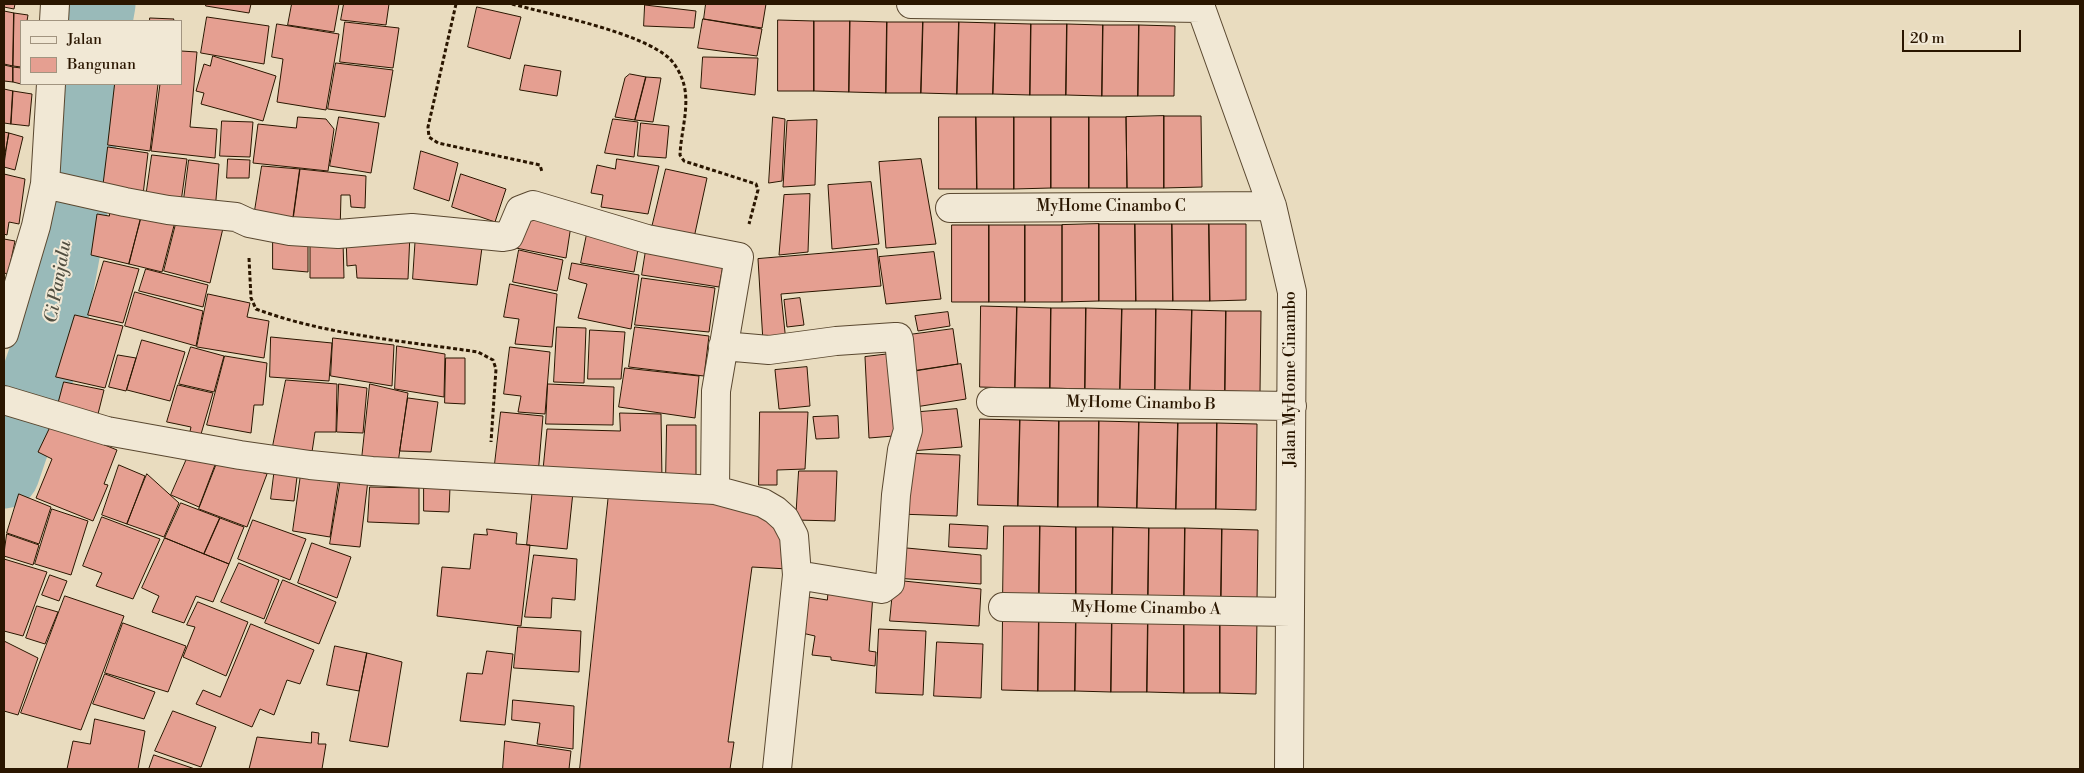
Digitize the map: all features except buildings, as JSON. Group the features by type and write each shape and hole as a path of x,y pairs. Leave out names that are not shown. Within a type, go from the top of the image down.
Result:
{"street":[{"path":"54,20 55,4"},
{"path":"911,4 1201,6"},
{"name":"Jalan MyHome Cinambo","path":"1201,6 1272,206 1292,292 1289,769"},
{"path":"4,334 36,226 53,186 51,85"},
{"path":"53,186 168,210 236,217 249,223 290,231 338,234 412,228 503,237 509,236 520,210 533,205 647,240 739,257 716,391 715,490"},
{"name":"MyHome Cinambo C","path":"950,208 1272,206"},
{"path":"723,346 769,350 836,341 895,337 898,337 899,340 908,430 902,450 896,494 890,583 882,590 797,575"},
{"path":"4,400 108,431 240,455 372,471 715,490 763,503 785,519 794,536 797,575 777,769"},
{"name":"MyHome Cinambo B","path":"991,402 1292,406"},
{"name":"MyHome Cinambo A","path":"1003,607 1290,612"}],"path":[{"path":"456,4 428,127 429,137 438,143 540,165 542,171 533,205"},
{"path":"512,4 621,34 655,49 671,60 682,77 686,104 680,150 680,155 684,161 749,180 756,184 758,190 739,257"},
{"path":"249,223 249,278 251,298 256,309 280,318 356,334 478,352 493,360 496,369 489,478"}],"waterway":[{"name":"Ci Panjalu","path":"97,20 100,4"},
{"name":"Ci Panjalu","path":"4,473 47,348 71,217 89,85"}]}
